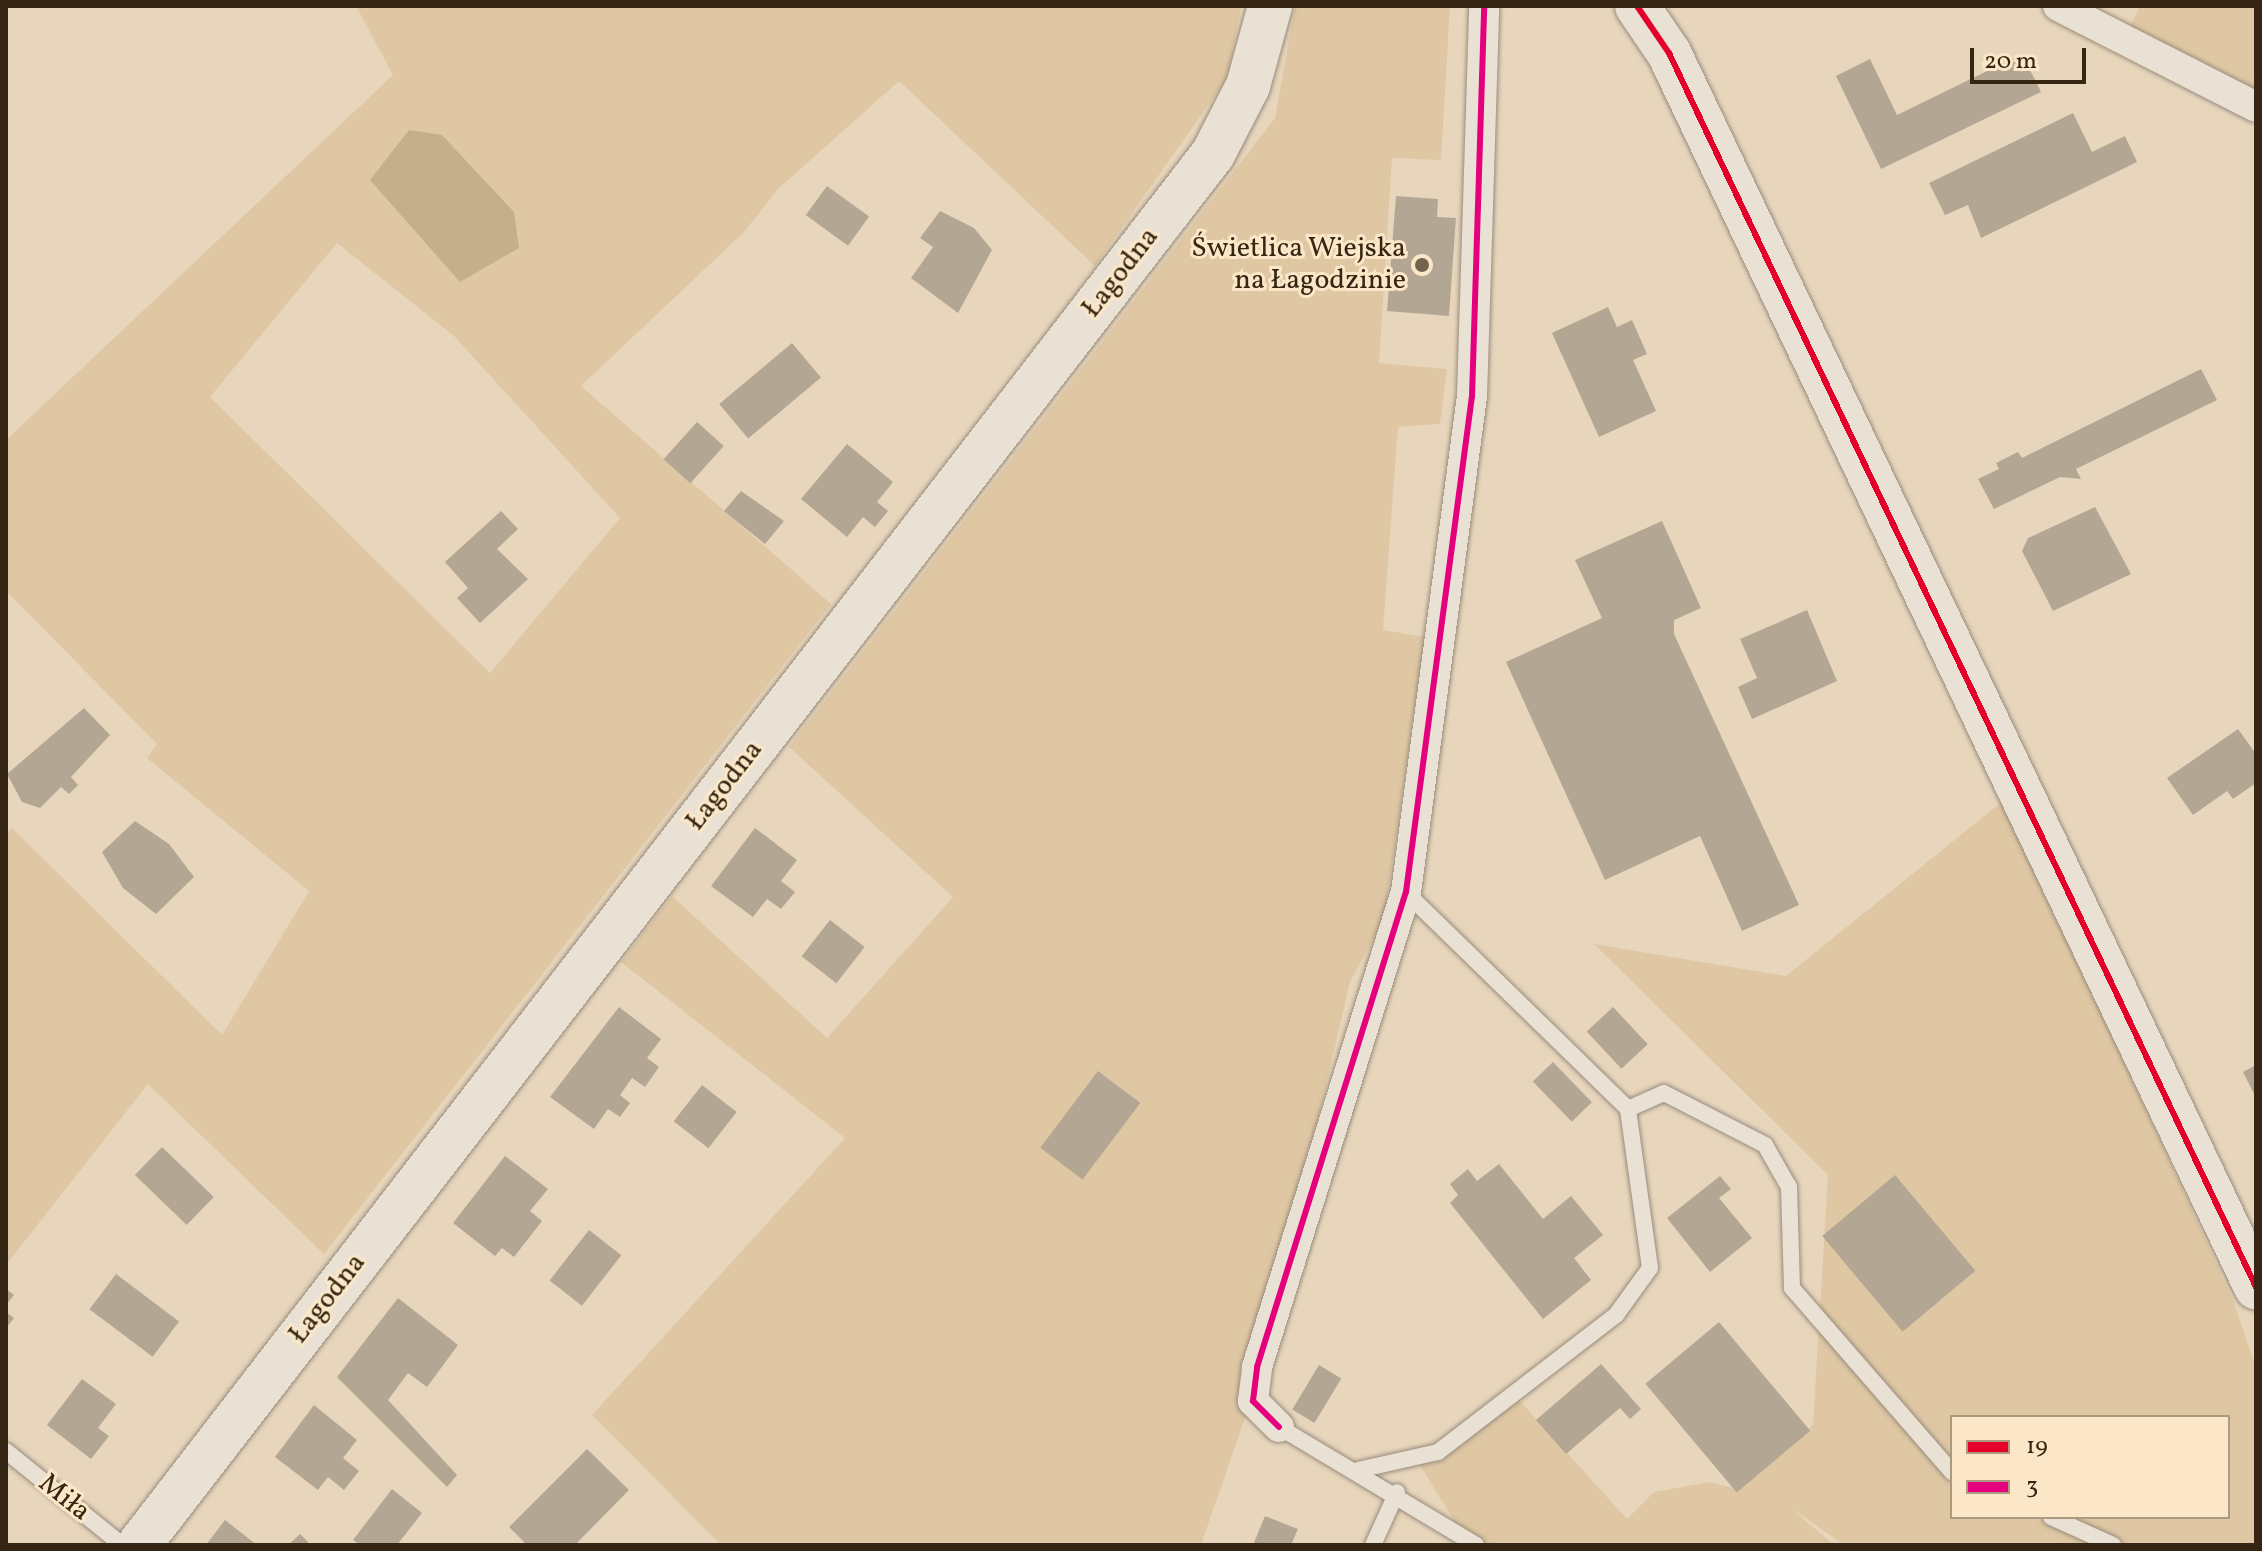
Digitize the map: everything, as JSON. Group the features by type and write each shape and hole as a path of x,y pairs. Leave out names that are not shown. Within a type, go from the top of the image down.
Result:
{"street":[{"name":"Łagodna","path":"139,1545 1213,154 1248,86 1270,6"},
{"path":"1279,1427 1253,1401 1257,1367 1406,892 1472,396 1484,6"},
{"path":"1637,6 1676,67 2256,1287"},
{"path":"2058,6 2256,107"}],"lane":[{"path":"1358,1470 1438,1452 1616,1315 1650,1268 1628,1109 1406,892"},
{"path":"1628,1109 1664,1093 1765,1145 1789,1187 1792,1288 1950,1470"},
{"path":"1279,1427 1397,1492 1476,1545"},
{"name":"Miła","path":"6,1451 122,1545"},
{"path":"1373,1545 1397,1492"},
{"path":"2055,1519 2113,1545"}],"shaded area":[{"path":"356,6 1241,6 1228,77 1095,266 899,81 778,189 744,232 581,386 831,604 324,1254 148,1084 6,1265 6,835 12,828 222,1035 309,891 147,758 157,744 6,591 6,440 393,75","holes":["337,243 454,336 620,518 490,673 210,397"]},
{"path":"1295,6 1450,6 1441,160 1392,158 1379,363 1447,369 1440,424 1398,427 1383,630 1425,637 1384,919 1350,982 1255,1389 1201,1545 721,1545 592,1415 845,1138 621,962 672,896 827,1038 953,897 789,747 1275,118"},
{"path":"2140,6 2256,6 2256,107 2124,40"},
{"path":"409,130 442,135 514,212 519,248 460,282 370,180"},
{"path":"2004,800 2232,1298 2256,1367 2256,1545 1844,1545 1791,1508 1834,1545 1469,1545 1413,1454 1479,1431 1513,1393 1627,1519 1654,1492 1710,1482 1738,1489 1813,1425 1828,1175 1594,944 1786,976"}],"building":[{"path":"2022,54 2041,92 1881,169 1836,76 1870,59 1897,115"},
{"path":"2073,113 2092,152 2125,136 2137,162 1981,238 1968,205 1945,215 1929,183"},
{"path":"827,186 869,217 848,246 806,215"},
{"name":"Świetlica Wiejska na Łagodzinie","path":"1396,196 1438,199 1437,217 1456,218 1449,316 1387,311"},
{"path":"940,211 974,228 992,250 958,313 911,278 933,247 920,238"},
{"path":"1608,307 1617,327 1632,320 1647,354 1633,360 1656,411 1599,437 1552,333"},
{"path":"792,343 821,377 748,439 719,404"},
{"path":"2201,369 2217,400 2076,469 2081,479 2060,477 1994,509 1978,479 1999,469 1996,463 2018,452 2022,458"},
{"path":"697,422 724,446 690,483 664,459"},
{"path":"847,444 893,482 877,502 888,511 875,527 863,517 847,537 801,499"},
{"path":"741,491 784,521 765,544 724,511"},
{"path":"2095,507 2131,574 2053,611 2022,551 2028,538"},
{"path":"501,511 518,529 497,549 528,579 480,623 457,598 468,588 445,562"},
{"path":"1662,521 1701,608 1674,620 1674,634 1799,905 1742,931 1700,836 1605,880 1506,662 1602,618 1575,560"},
{"path":"1807,610 1837,681 1752,719 1738,687 1757,678 1740,639"},
{"path":"84,708 110,735 71,777 78,785 69,794 61,787 40,808 22,802 7,774"},
{"path":"2238,729 2256,754 2256,783 2233,799 2227,791 2193,815 2167,778"},
{"path":"135,821 169,844 194,877 156,914 123,888 102,852"},
{"path":"755,828 797,860 781,881 795,892 781,909 767,899 753,917 711,886"},
{"path":"830,920 865,947 836,983 802,956"},
{"path":"619,1007 661,1039 647,1058 659,1067 645,1087 632,1078 620,1095 630,1103 620,1117 608,1109 594,1129 550,1097"},
{"path":"1613,1007 1648,1044 1621,1069 1587,1032"},
{"path":"1553,1062 1592,1102 1572,1122 1533,1081"},
{"path":"2256,1065 2256,1098 2243,1072"},
{"path":"1098,1071 1140,1103 1083,1180 1040,1148"},
{"path":"702,1085 737,1112 708,1148 674,1121"},
{"path":"162,1147 214,1197 187,1225 135,1175"},
{"path":"505,1156 548,1189 530,1211 542,1221 514,1257 502,1248 495,1256 453,1223"},
{"path":"1499,1164 1543,1219 1571,1196 1603,1235 1574,1258 1591,1280 1543,1319 1450,1203 1458,1195 1450,1184 1468,1169 1477,1181"},
{"path":"1895,1175 1975,1271 1903,1332 1822,1236"},
{"path":"1720,1176 1731,1189 1719,1198 1752,1238 1710,1272 1667,1218"},
{"path":"589,1230 621,1255 582,1306 550,1280"},
{"path":"116,1274 179,1322 153,1357 90,1309"},
{"path":"6,1289 14,1295 6,1305"},
{"path":"398,1298 458,1345 427,1387 408,1373 388,1400 457,1475 447,1487 337,1377"},
{"path":"6,1312 14,1318 6,1328"},
{"path":"1719,1322 1810,1431 1737,1492 1645,1384"},
{"path":"1601,1364 1641,1409 1630,1419 1620,1408 1566,1454 1536,1420"},
{"path":"1319,1365 1341,1378 1315,1423 1292,1410"},
{"path":"82,1379 116,1404 98,1428 109,1436 91,1459 47,1425"},
{"path":"314,1405 357,1440 343,1458 359,1471 344,1490 328,1477 318,1490 275,1457"},
{"path":"587,1449 629,1490 575,1545 527,1545 509,1527"},
{"path":"392,1489 422,1513 397,1545 360,1545 353,1540"},
{"path":"1265,1516 1298,1529 1291,1545 1253,1545"},
{"path":"225,1520 257,1545 206,1545"},
{"path":"300,1534 311,1545 288,1545"}],"transit line":[{"name":"3","path":"1279,1427 1253,1401 1257,1367 1406,892 1472,396 1484,6"},
{"name":"19","path":"1637,6 1669,53 2256,1287"}],"place":[{"name":"Świetlica Wiejska na Łagodzinie","path":"1422,265"}]}
